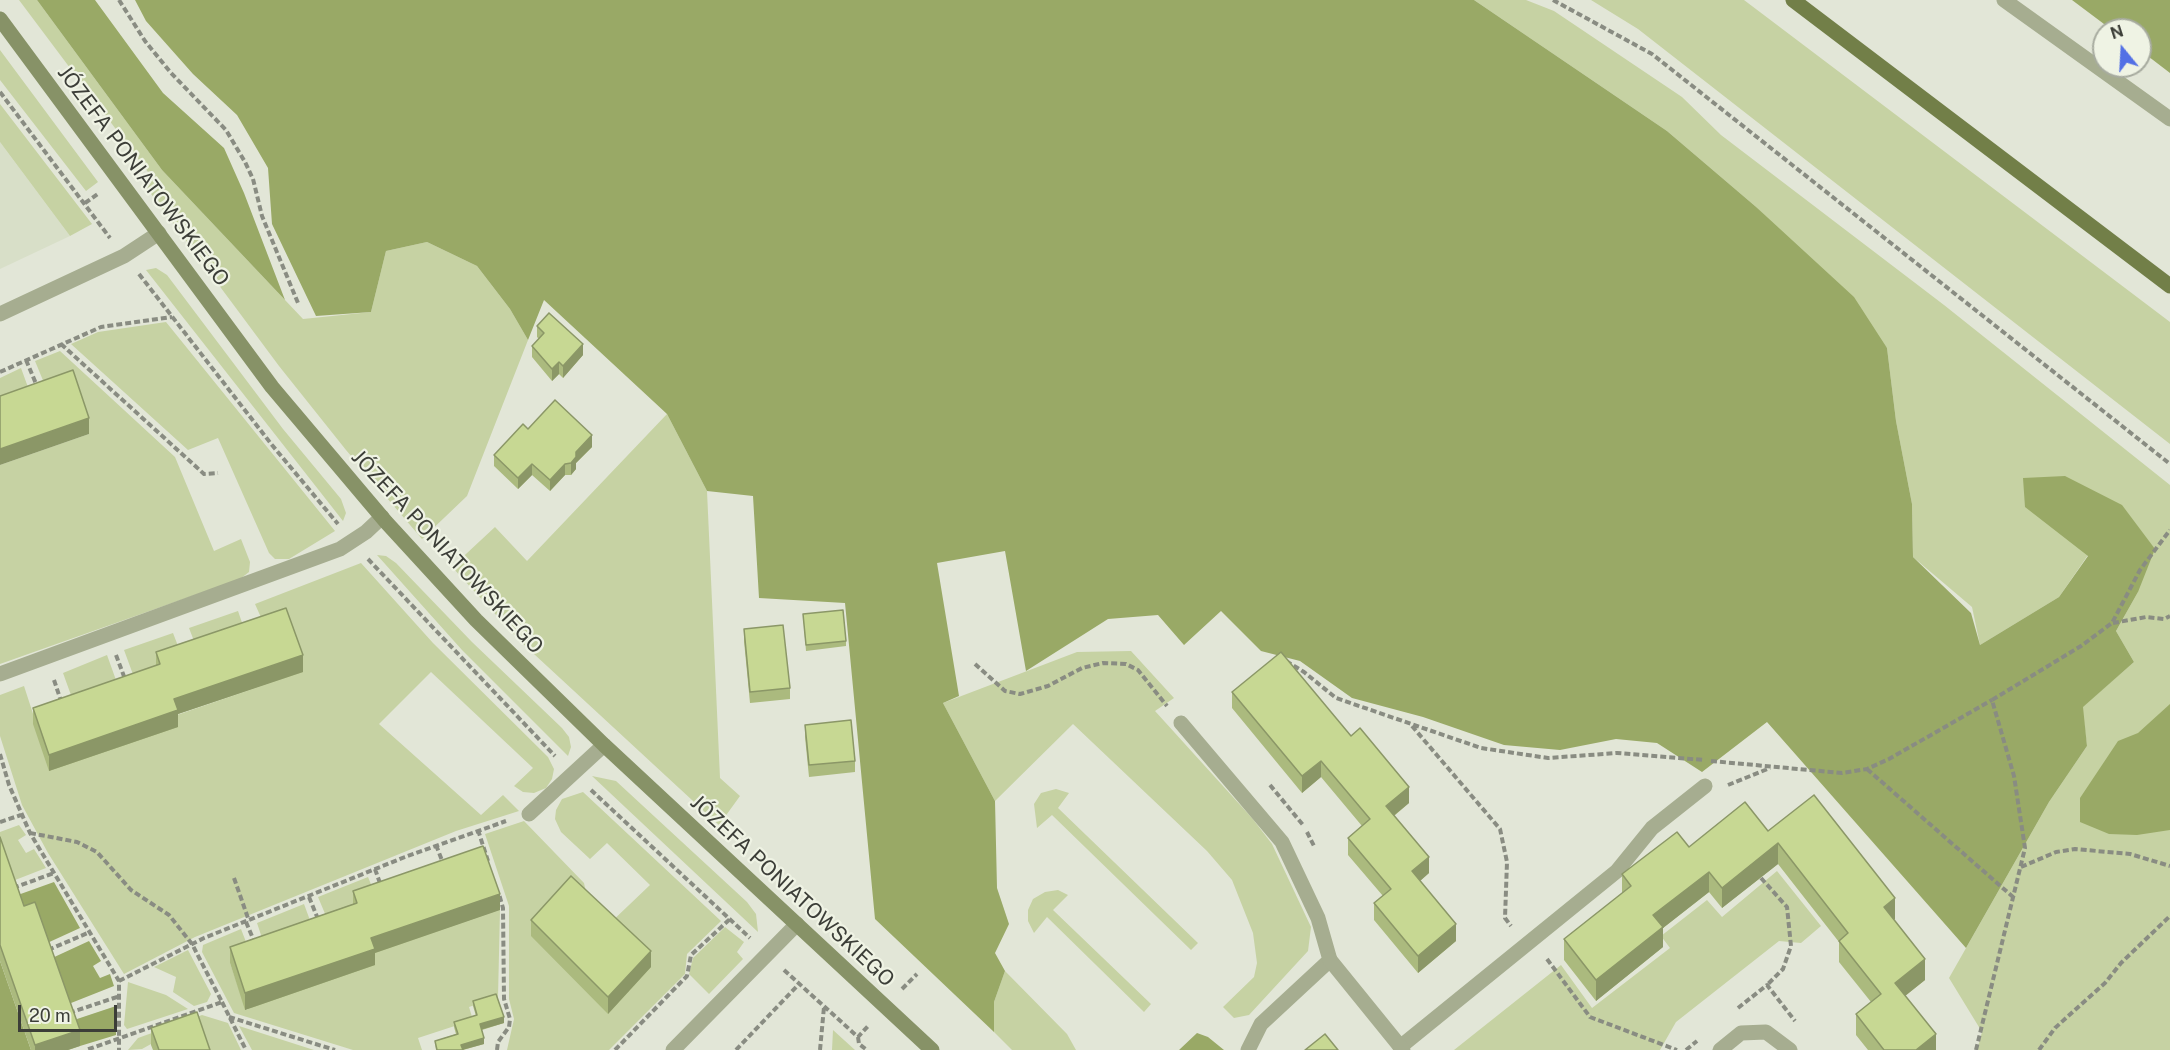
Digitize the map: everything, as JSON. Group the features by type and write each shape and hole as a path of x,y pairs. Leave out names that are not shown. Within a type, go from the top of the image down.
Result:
{"main road":[{"path":"1793,0 2170,286"}],"street":[{"path":"2004,0 2170,119"},
{"name":"JÓZEFA PONIATOWSKIEGO","path":"0,19 272,387 382,517 476,620 604,745 932,1050"},
{"path":"0,315 124,256 159,233"},
{"path":"0,674 340,549 366,532 382,517"},
{"path":"1181,723 1282,842 1318,918 1330,960 1401,1048 1617,871 1652,828 1705,786"},
{"path":"529,814 604,745"},
{"path":"673,1050 796,924"},
{"path":"1248,1050 1261,1024 1330,960"},
{"path":"1720,1050 1741,1033 1766,1032 1790,1050"}],"path":[{"path":"118,0 145,41 171,73 220,124 245,162 262,216 298,303"},
{"path":"1553,0 1652,54 2170,464"},
{"path":"0,92 113,243"},
{"path":"136,269 343,529"},
{"path":"0,372 101,327 172,317"},
{"path":"61,344 204,474 218,473"},
{"path":"26,360 38,388"},
{"path":"1283,659 1304,672 1336,698 1411,726 1481,748 1548,758 1617,753 1842,773 1867,769 1889,759 2081,646 2112,623 2140,570 2170,530"},
{"path":"363,553 558,759"},
{"path":"2112,623 2146,617 2164,619 2170,616"},
{"path":"114,649 126,681"},
{"path":"975,664 1005,691 1020,694 1048,686 1082,668 1103,663 1126,664 1138,670 1181,723"},
{"path":"51,671 62,703"},
{"path":"1976,1050 2025,848 2014,776 1992,700"},
{"path":"1411,726 1500,829 1507,862 1505,918 1514,930"},
{"path":"0,754 7,778 30,834 120,981 121,1038 119,1050"},
{"path":"1705,786 1718,791 1739,779 1772,767"},
{"path":"1867,769 2013,897"},
{"path":"0,780 7,778"},
{"path":"1268,784 1298,817 1316,850"},
{"path":"590,789 755,943"},
{"path":"120,981 192,944 375,869 478,830 529,814"},
{"path":"0,822 21,815"},
{"path":"478,830 489,863"},
{"path":"30,834 77,842 97,852 131,891 169,915 192,944 246,1050"},
{"path":"436,845 444,865"},
{"path":"2021,868 2056,852 2075,849 2130,854 2170,866"},
{"path":"375,869 385,896"},
{"path":"13,889 54,873"},
{"path":"234,878 254,943"},
{"path":"1761,878 1787,907 1791,946 1783,969 1767,985"},
{"path":"496,886 503,908 504,999 510,1019 509,1026 498,1042 496,1050"},
{"path":"309,897 319,922"},
{"path":"2039,1050 2055,1028 2105,983 2121,963 2170,916"},
{"path":"615,1050 687,976 691,955 730,919"},
{"path":"47,950 90,932"},
{"path":"1532,939 1590,1017 1677,1050"},
{"path":"778,965 858,1037 859,1044 867,1050"},
{"path":"903,988 917,974"},
{"path":"736,1050 799,984"},
{"path":"68,1014 120,996"},
{"path":"86,1050 222,1002"},
{"path":"820,1050 824,1006"},
{"path":"229,1017 335,1050"},
{"path":"858,1037 870,1023"}],"shaded area":[{"path":"0,142 70,236 0,269"}],"green space":[{"path":"19,0 37,0 162,170 303,319 371,312 386,251 427,242 477,266 510,309 528,340 467,496 422,539 346,450 279,366 140,179 148,172"},
{"path":"37,0 95,0 163,93 224,148 244,193 285,300 162,170"},
{"path":"135,0 1474,0 1667,131 1755,206 1854,297 1887,348 1896,421 1912,504 1913,557 1971,613 1980,645 2059,597 2088,556 2025,507 2023,478 2065,476 2122,505 2155,549 2138,592 2116,631 2134,662 2083,707 2087,746 2049,802 1966,948 1767,722 1702,772 1657,743 1616,739 1560,750 1504,745 1423,717 1352,698 1300,661 1261,651 1221,611 1184,645 1158,615 1108,619 1026,671 1005,551 937,563 959,696 943,703 995,801 997,888 1009,924 995,953 1005,971 994,1002 994,1032 875,919 845,603 759,598 753,496 707,491 667,414 544,300 528,340 510,309 477,266 427,242 386,251 371,312 316,316 272,224 268,168 237,115 193,74 146,21"},
{"path":"1474,0 1526,0 1554,11 1682,97 1721,135 1944,305 2170,485 2170,1050 1977,1050 1982,1032 1949,978 2049,802 2087,746 2082,707 2134,662 2116,631 2138,592 2088,555 2059,597 1980,645 1972,607 1913,557 1912,504 1896,421 1887,348 1755,206 1667,131"},
{"path":"1591,0 1744,0 2170,322 2170,444 1638,29"},
{"path":"2072,0 2170,0 2170,73 2152,59 2152,18 2096,18"},
{"path":"0,50 98,182 86,191 0,80"},
{"path":"0,104 92,224 70,236 0,142"},
{"path":"156,268 167,275 283,429 341,499 346,513 343,521 146,270"},
{"path":"166,322 335,531 289,559 275,559 269,553 218,438 188,450 71,344 98,332"},
{"path":"60,351 175,457 214,551 241,539 250,562 249,572 240,579 0,664 0,465 89,434 49,395 35,361"},
{"path":"21,368 33,401 0,412 0,378"},
{"path":"667,414 707,491 720,778 740,796 719,825 521,642 452,567 495,527 527,561"},
{"path":"377,555 386,556 396,563 472,642 562,728 569,737 571,747 568,756 462,650"},
{"path":"361,563 433,643 548,757 554,769 552,779 546,788 534,793 523,792 514,786 533,768 431,672 379,724 481,815 503,795 519,811 456,831 195,937 124,974 48,853 22,805 0,736 0,695 24,686 36,723 174,716 302,672 267,631 255,604"},
{"path":"238,611 247,637 199,654 189,628"},
{"path":"173,633 183,659 138,688 124,650"},
{"path":"1131,651 1174,698 1155,711 1252,818 1272,844 1311,927 1308,951 1249,1015 1234,1018 1223,1007 1254,977 1257,963 1253,933 1232,880 1207,851 1073,724 995,801 943,703 1077,652"},
{"path":"107,655 121,694 76,709 63,673"},
{"path":"2170,704 2170,830 2137,835 2109,834 2080,822 2080,798 2118,741 2138,733"},
{"path":"592,776 616,781 747,902 756,914 758,932"},
{"path":"1056,789 1069,793 1058,808 1198,943 1191,950 1052,815 1037,828 1034,804 1041,793"},
{"path":"583,792 721,921 687,954 685,974 609,1050 507,1050 514,1019 509,999 509,906 485,834 524,821 584,883 586,892 607,926 650,885 607,843 590,859 561,832 555,819 556,810 562,799"},
{"path":"19,825 26,835 18,840 26,853 34,849 46,868 10,882 0,852 0,832"},
{"path":"1777,871 1821,926 1801,943 1779,941 1676,1022 1660,1050 1454,1050 1561,965 1592,1008 1670,948 1661,936 1707,900 1722,917"},
{"path":"368,877 377,899 331,928 318,897"},
{"path":"54,882 80,928 45,944 24,922 15,896"},
{"path":"1058,890 1068,895 1053,910 1151,1004 1144,1012 1047,917 1034,933 1028,921 1028,910 1033,899 1045,892"},
{"path":"304,904 315,934 266,950 257,923"},
{"path":"500,910 498,997 469,1007 473,1020 418,1038 422,1050 353,1050 234,1013 202,952 203,945 241,929 251,955 230,963 246,1010 371,954"},
{"path":"725,927 744,942 737,952 743,959 709,994 689,974 693,958"},
{"path":"89,941 101,961 93,966 100,978 110,974 114,986 66,1005 50,959"},
{"path":"188,950 211,994 207,1002 194,1006 173,992 176,977 154,967"},
{"path":"0,961 31,1050 0,1050"},
{"path":"1005,971 1067,1034 1076,1050 1012,1050 994,1032 994,1002"},
{"path":"128,982 166,995 188,1009 127,1029 124,1025"},
{"path":"116,1006 116,1035 80,1046 71,1021"},
{"path":"202,1015 228,1023 241,1050 205,1050 151,1044 142,1049 128,1050 138,1038"},
{"path":"239,1026 314,1050 252,1050"},
{"path":"833,1030 855,1050 832,1050"},
{"path":"1197,1033 1208,1037 1224,1050 1179,1050"}],"building":[{"path":"549,313 583,344 563,366 559,362 552,369 532,346 544,333 537,326"},
{"path":"73,370 89,418 0,449 0,396"},
{"path":"555,400 592,435 576,452 576,457 571,463 565,464 550,480 532,464 518,478 494,455 523,424 528,429"},
{"path":"286,608 303,655 174,699 178,710 49,755 33,708 160,664 156,652"},
{"path":"843,610 846,641 806,645 803,614"},
{"path":"783,625 790,688 750,692 744,629"},
{"path":"1281,652 1351,736 1360,728 1409,787 1386,806 1429,857 1412,871 1456,924 1418,956 1374,903 1391,889 1348,838 1370,819 1321,761 1302,776 1232,692"},
{"path":"851,720 855,761 809,765 805,725"},
{"path":"1814,795 1895,898 1884,907 1925,959 1895,983 1936,1034 1916,1050 1884,1050 1856,1014 1881,994 1839,941 1848,933 1778,843 1722,888 1709,872 1653,915 1663,927 1596,980 1564,939 1631,886 1622,874 1677,832 1689,847 1745,802 1768,831"},
{"path":"0,837 24,906 35,902 80,1030 35,1045 0,945"},
{"path":"483,846 500,894 371,938 375,949 245,993 230,947 357,903 353,891"},
{"path":"571,876 651,951 608,997 531,920"},
{"path":"496,994 504,1017 480,1024 484,1038 461,1045 463,1050 437,1050 435,1041 458,1034 454,1022 477,1015 473,1001"},
{"path":"197,1012 210,1050 159,1050 151,1028"},
{"path":"1325,1034 1338,1050 1305,1050"}]}
